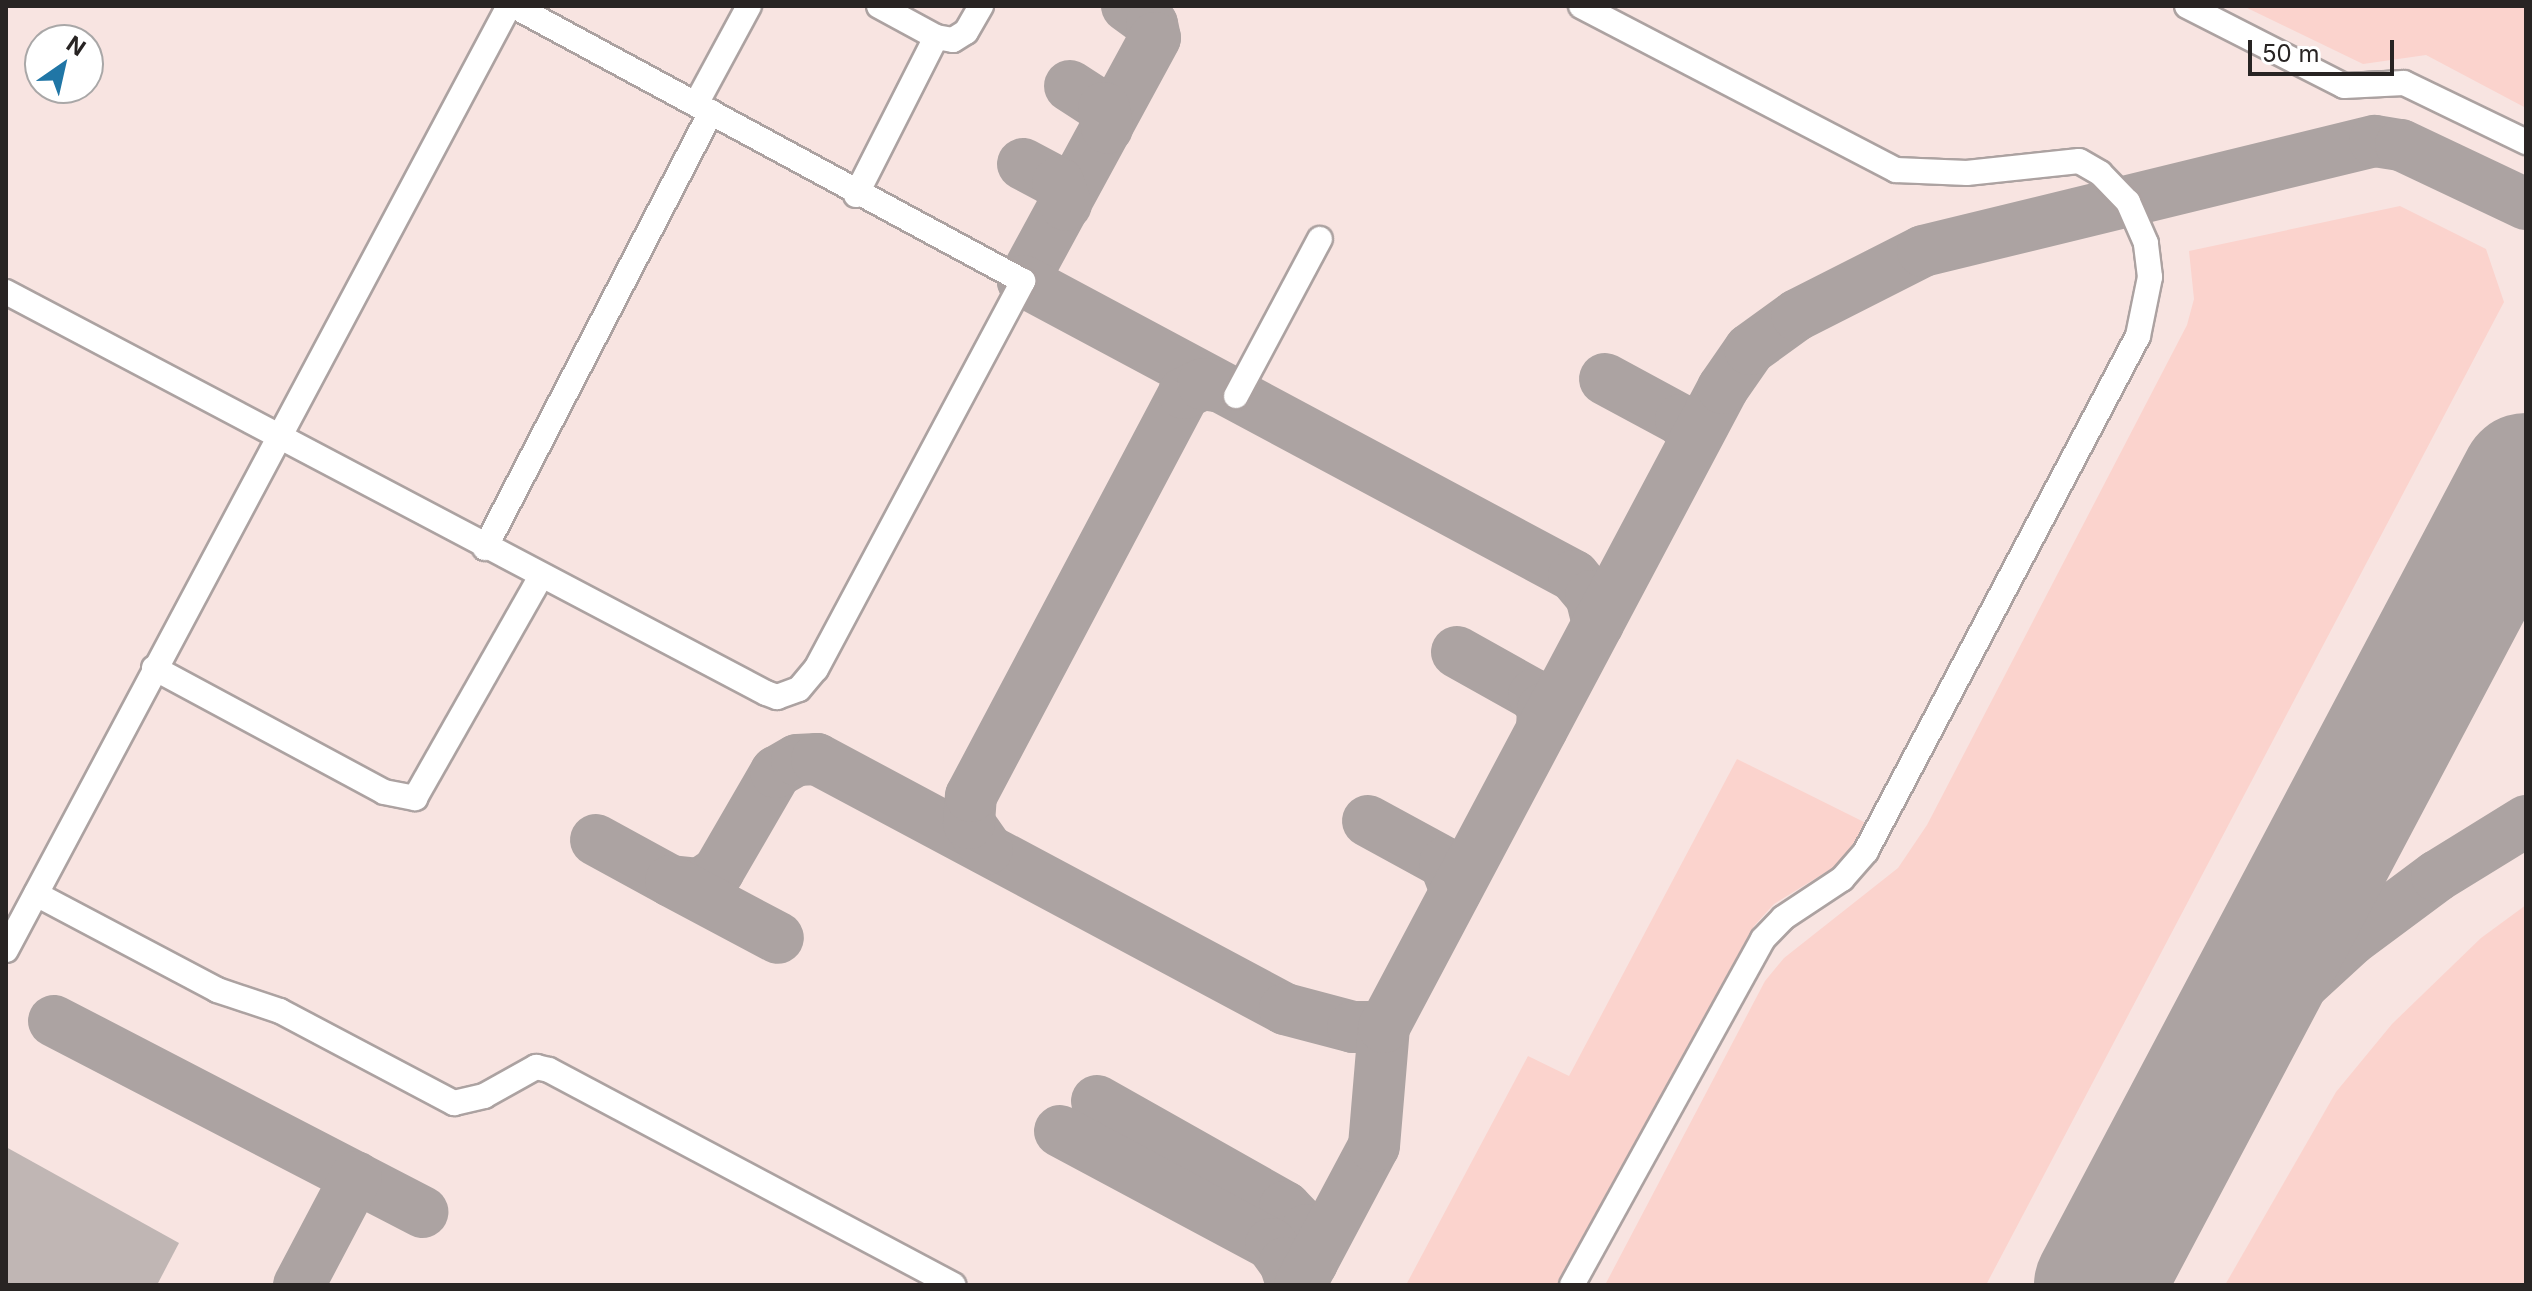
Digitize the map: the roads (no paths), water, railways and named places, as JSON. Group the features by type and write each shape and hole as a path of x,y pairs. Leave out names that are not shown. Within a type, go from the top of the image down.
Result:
{"lane":[{"path":"6,292 281,437 540,578 766,693 789,695 808,681 1023,281 856,195 704,108 512,6 281,437 154,668 36,894 12,924 6,950"},
{"path":"485,548 704,108 749,6"},
{"path":"879,6 936,37 960,37 981,6"},
{"path":"1572,1285 1763,939 1783,918 1842,879 1866,851 2138,336 2150,277 2146,243 2128,202 2100,173 2079,161 1967,173 1896,170 1581,6"},
{"path":"2187,6 2344,86 2404,83 2526,142"},
{"path":"856,195 936,37"},
{"path":"1236,396 1320,239"},
{"path":"154,668 384,792 415,798 540,578"},
{"path":"36,894 217,990 280,1011 454,1103 484,1096 536,1067 549,1070 953,1285"}]}
